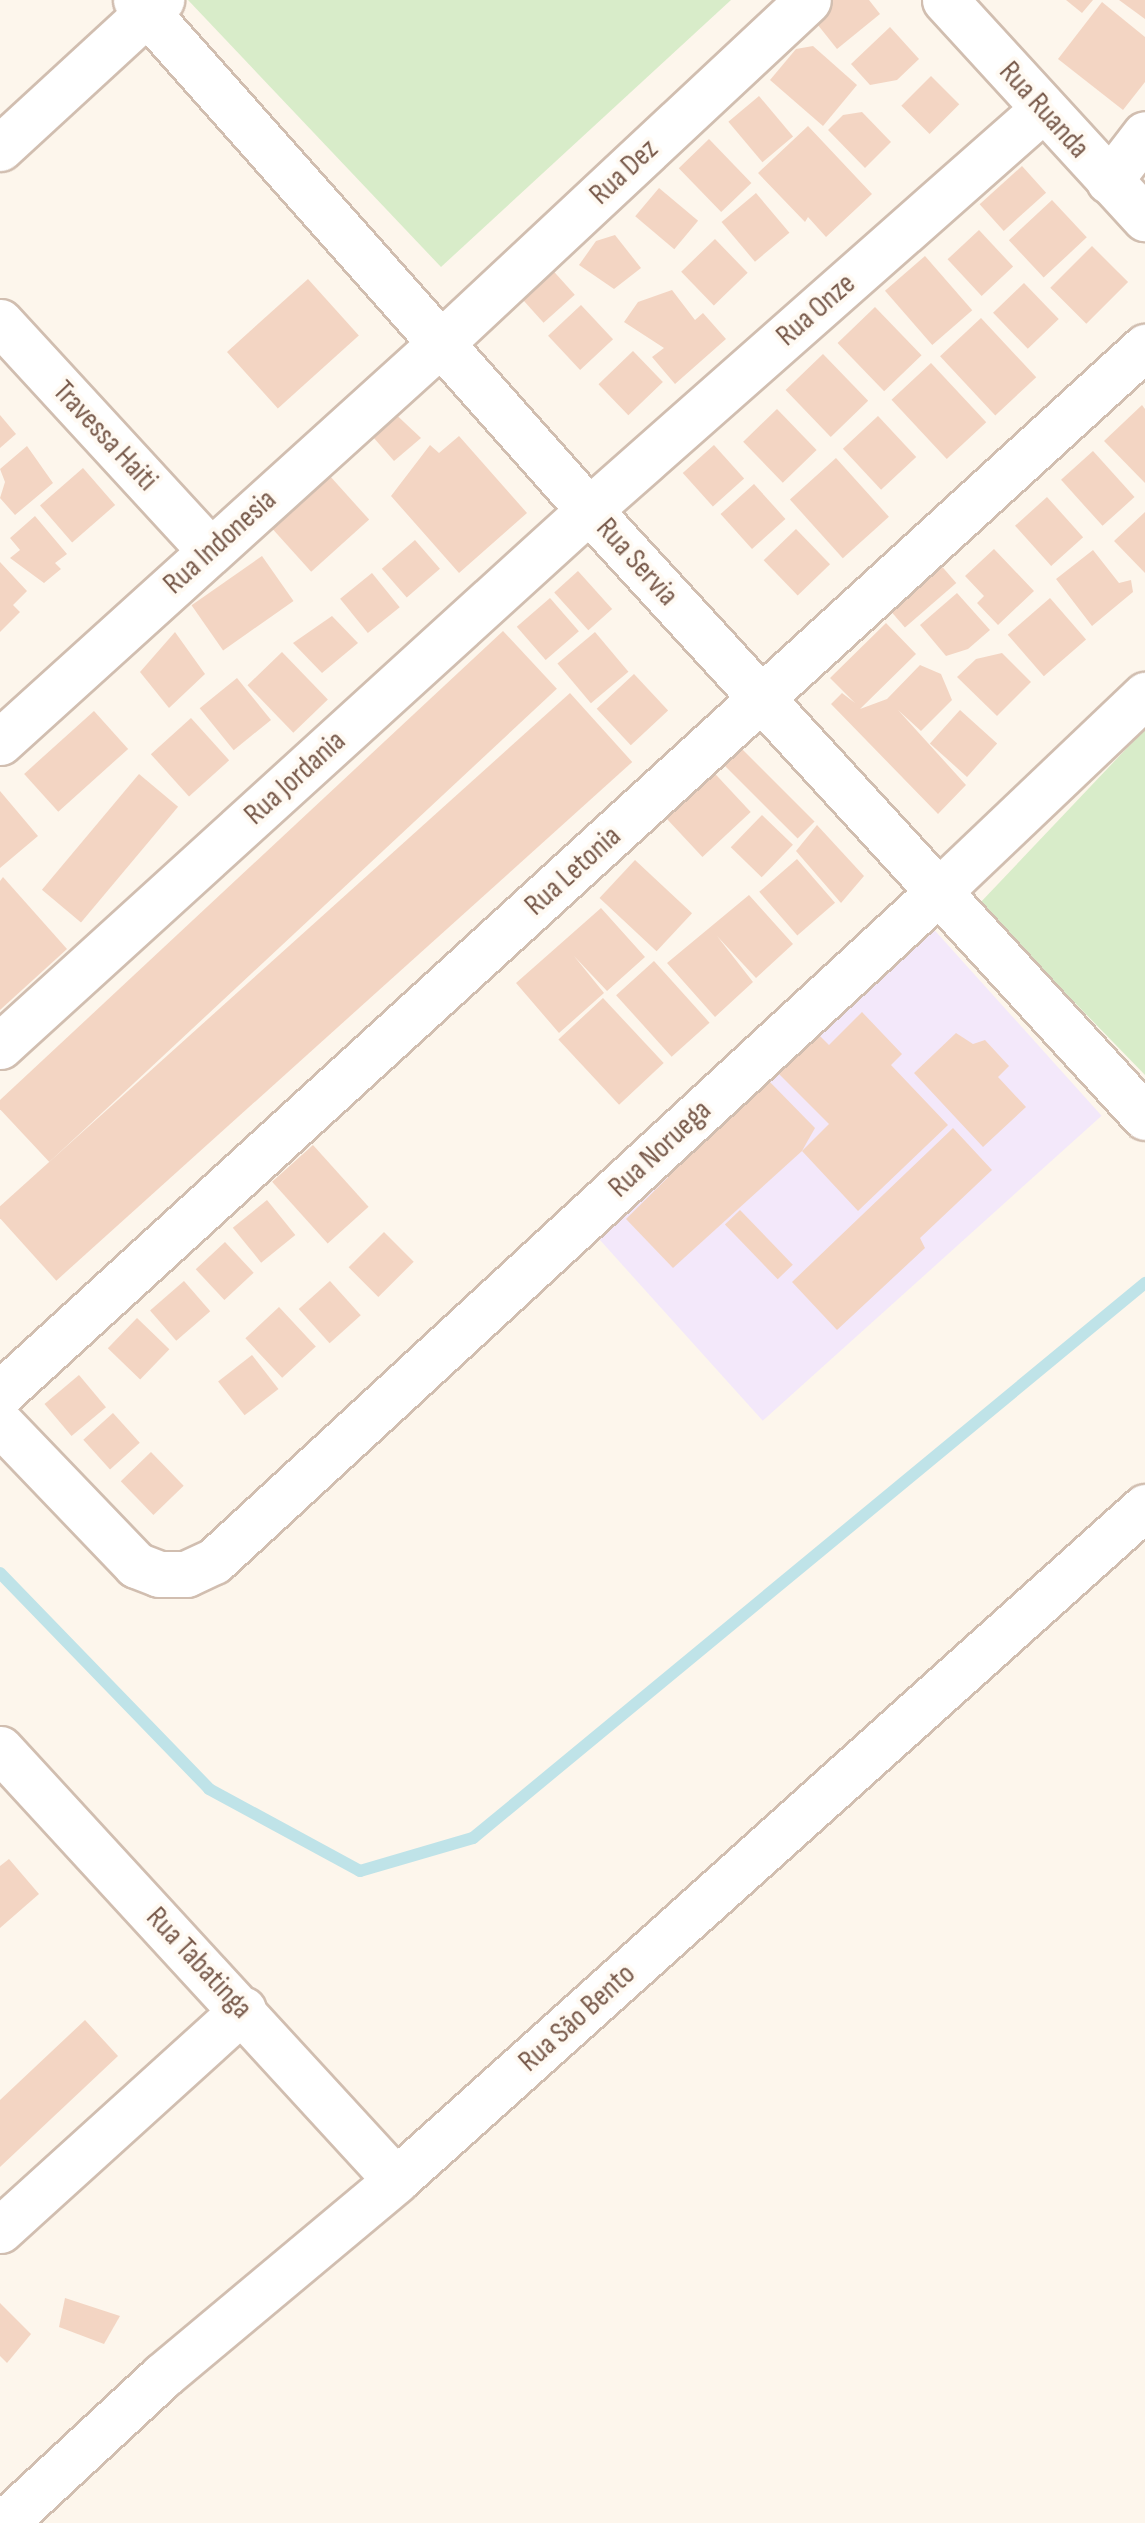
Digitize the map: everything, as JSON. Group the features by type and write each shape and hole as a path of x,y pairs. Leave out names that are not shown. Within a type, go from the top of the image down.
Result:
{"street":[{"name":"Rua Dez","path":"441,343 808,0"},
{"name":"Rua Ruanda","path":"945,0 1145,218"},
{"name":"Rua Servia","path":"148,4 590,510 936,894 1145,1117"},
{"path":"0,148 148,4"},
{"name":"Rua Onze","path":"590,510 1042,110"},
{"path":"1109,181 1145,134"},
{"name":"Travessa Haiti","path":"0,322 210,550"},
{"name":"Rua Indonesia","path":"8,717 210,550 441,343"},
{"name":"Rua Letonia","path":"0,1394 1145,347"},
{"name":"Rua Jordania","path":"0,1046 590,510"},
{"name":"Rua Noruega","path":"0,1423 136,1565 158,1574 186,1574 214,1561 936,894 1145,694"},
{"name":"Rua São Bento","path":"4,2523 162,2376 396,2180 1145,1507"},
{"name":"Rua Tabatinga","path":"0,1748 396,2180"},
{"path":"0,2230 243,2010"}],"shaded area":[{"path":"929,924 1102,1116 763,1421 590,1229"}],"green space":[{"path":"188,0 731,0 441,267"},
{"path":"1145,729 1145,1075 979,904"}],"building":[{"path":"829,0 869,0 880,14 837,49 810,15"},
{"path":"1066,0 1093,0 1082,13"},
{"path":"1119,0 1145,0 1145,19"},
{"path":"1102,2 1145,37 1145,82 1123,110 1058,59"},
{"path":"890,27 919,59 897,80 870,85 851,64"},
{"path":"813,46 857,85 823,126 770,80 796,49"},
{"path":"931,76 959,104 930,134 901,106"},
{"path":"759,96 793,137 762,162 728,122"},
{"path":"862,112 891,142 865,168 828,130 843,115"},
{"path":"808,126 872,194 826,237 808,217 805,222 758,173"},
{"path":"709,139 751,183 721,212 679,168"},
{"path":"1022,166 1046,193 1004,231 980,204"},
{"path":"659,188 698,221 674,249 635,216"},
{"path":"756,193 789,233 755,262 722,222"},
{"path":"1052,200 1087,237 1044,278 1009,240"},
{"path":"979,230 1013,267 982,296 948,259"},
{"path":"615,235 641,268 614,289 579,265 596,241"},
{"path":"715,239 748,273 714,305 681,272"},
{"path":"1092,246 1128,282 1086,324 1050,288"},
{"path":"925,256 972,310 932,345 885,291"},
{"path":"548,265 575,295 544,323 517,293"},
{"path":"308,279 359,335 278,408 227,352"},
{"path":"1024,283 1059,319 1028,349 993,313"},
{"path":"672,290 695,320 703,313 726,339 675,384 652,357 664,348 624,322 638,302"},
{"path":"581,305 613,339 580,370 548,336"},
{"path":"875,307 922,355 884,391 838,343"},
{"path":"981,318 1036,377 995,415 940,356"},
{"path":"633,351 663,382 628,415 598,384"},
{"path":"823,354 868,401 831,437 786,390"},
{"path":"931,363 986,422 947,459 892,400"},
{"path":"1142,405 1145,409 1145,483 1104,441"},
{"path":"389,408 421,438 394,461 366,429"},
{"path":"777,409 817,450 783,483 743,442"},
{"path":"0,415 16,434 0,448"},
{"path":"878,416 916,457 881,490 843,449"},
{"path":"459,436 527,513 459,573 391,496 430,445 439,453"},
{"path":"714,445 744,478 713,507 683,473"},
{"path":"27,446 53,483 15,515 0,498 5,482 0,469"},
{"path":"1093,451 1134,497 1103,526 1061,480"},
{"path":"836,458 889,517 843,558 790,499"},
{"path":"83,468 115,505 72,542 40,505"},
{"path":"329,475 369,520 311,572 271,527"},
{"path":"754,484 785,519 752,549 721,514"},
{"path":"1047,497 1083,537 1051,566 1015,526"},
{"path":"1145,512 1145,573 1114,541"},
{"path":"35,516 67,554 55,563 61,569 44,583 10,558 20,550 10,538"},
{"path":"796,529 830,564 798,596 764,560"},
{"path":"415,540 440,569 407,598 382,569"},
{"path":"994,549 1034,591 998,625 977,603 984,596 965,576"},
{"path":"1093,550 1119,583 1131,580 1133,592 1092,626 1056,579"},
{"path":"932,555 956,583 905,628 881,600"},
{"path":"262,556 294,601 223,650 192,605"},
{"path":"0,562 27,591 13,605 20,612 0,632"},
{"path":"578,571 612,609 588,630 554,592"},
{"path":"372,573 400,607 368,633 340,599"},
{"path":"957,593 990,630 968,649 946,656 920,625"},
{"path":"550,598 579,631 546,660 517,627"},
{"path":"1050,598 1086,640 1044,676 1008,635"},
{"path":"332,616 358,643 322,673 293,643"},
{"path":"886,623 916,654 860,709 887,699 920,665 941,674 952,700 921,731 898,710 966,785 938,814 831,704 842,693 855,703 830,678"},
{"path":"503,631 557,689 49,1162 0,1109 0,1100"},
{"path":"175,632 205,674 169,708 140,672"},
{"path":"595,632 628,672 591,703 557,663"},
{"path":"282,652 328,699 293,733 247,685"},
{"path":"1002,653 1031,682 997,716 957,677 976,659"},
{"path":"634,674 668,711 631,745 597,709"},
{"path":"237,678 271,720 234,750 200,708"},
{"path":"570,693 632,762 56,1281 0,1218 0,1206"},
{"path":"960,710 997,743 967,777 930,743"},
{"path":"94,711 128,749 58,812 24,774"},
{"path":"191,718 229,760 189,796 151,754"},
{"path":"741,748 815,822 798,839 724,765"},
{"path":"705,763 751,812 702,857 657,808"},
{"path":"139,774 178,807 81,922 42,890"},
{"path":"0,791 38,836 0,868"},
{"path":"762,815 793,845 762,877 731,847"},
{"path":"817,825 864,876 841,903 796,851"},
{"path":"797,859 835,903 797,936 759,892"},
{"path":"635,860 692,913 657,951 600,898"},
{"path":"3,877 67,949 0,1010 0,881"},
{"path":"749,895 793,944 756,978 717,936 753,982 715,1017 667,963"},
{"path":"601,908 645,957 607,991 574,956 604,993 559,1033 516,983"},
{"path":"654,961 710,1023 672,1057 616,995"},
{"path":"603,998 664,1063 619,1105 558,1040"},
{"path":"862,1012 902,1054 891,1065 948,1125 858,1211 802,1151 829,1124 776,1071 816,1032 829,1045"},
{"path":"956,1033 973,1044 985,1040 1009,1066 998,1077 1026,1107 983,1147 914,1073"},
{"path":"767,1079 815,1128 802,1151 673,1268 626,1219"},
{"path":"953,1128 992,1170 920,1238 925,1248 837,1330 792,1282"},
{"path":"313,1145 369,1207 328,1243 272,1182"},
{"path":"267,1200 295,1235 261,1263 233,1228"},
{"path":"740,1210 793,1265 778,1279 725,1225"},
{"path":"384,1232 414,1262 378,1297 349,1267"},
{"path":"225,1242 254,1273 224,1300 196,1269"},
{"path":"184,1281 210,1311 176,1341 150,1311"},
{"path":"330,1281 361,1315 330,1343 299,1309"},
{"path":"279,1307 316,1346 282,1378 245,1338"},
{"path":"137,1318 169,1349 140,1379 108,1348"},
{"path":"252,1355 278,1389 245,1415 218,1381"},
{"path":"79,1375 106,1407 72,1436 45,1404"},
{"path":"113,1413 140,1443 110,1469 83,1440"},
{"path":"151,1452 184,1486 153,1515 121,1481"},
{"path":"9,1859 39,1894 0,1928 0,1866"},
{"path":"85,2020 118,2056 0,2167 0,2100"},
{"path":"65,2298 120,2316 104,2344 59,2327"},
{"path":"0,2303 31,2334 7,2363 0,2356"}],"waterway":[{"path":"0,1573 209,1789 360,1871 473,1838 1145,1283"}]}
